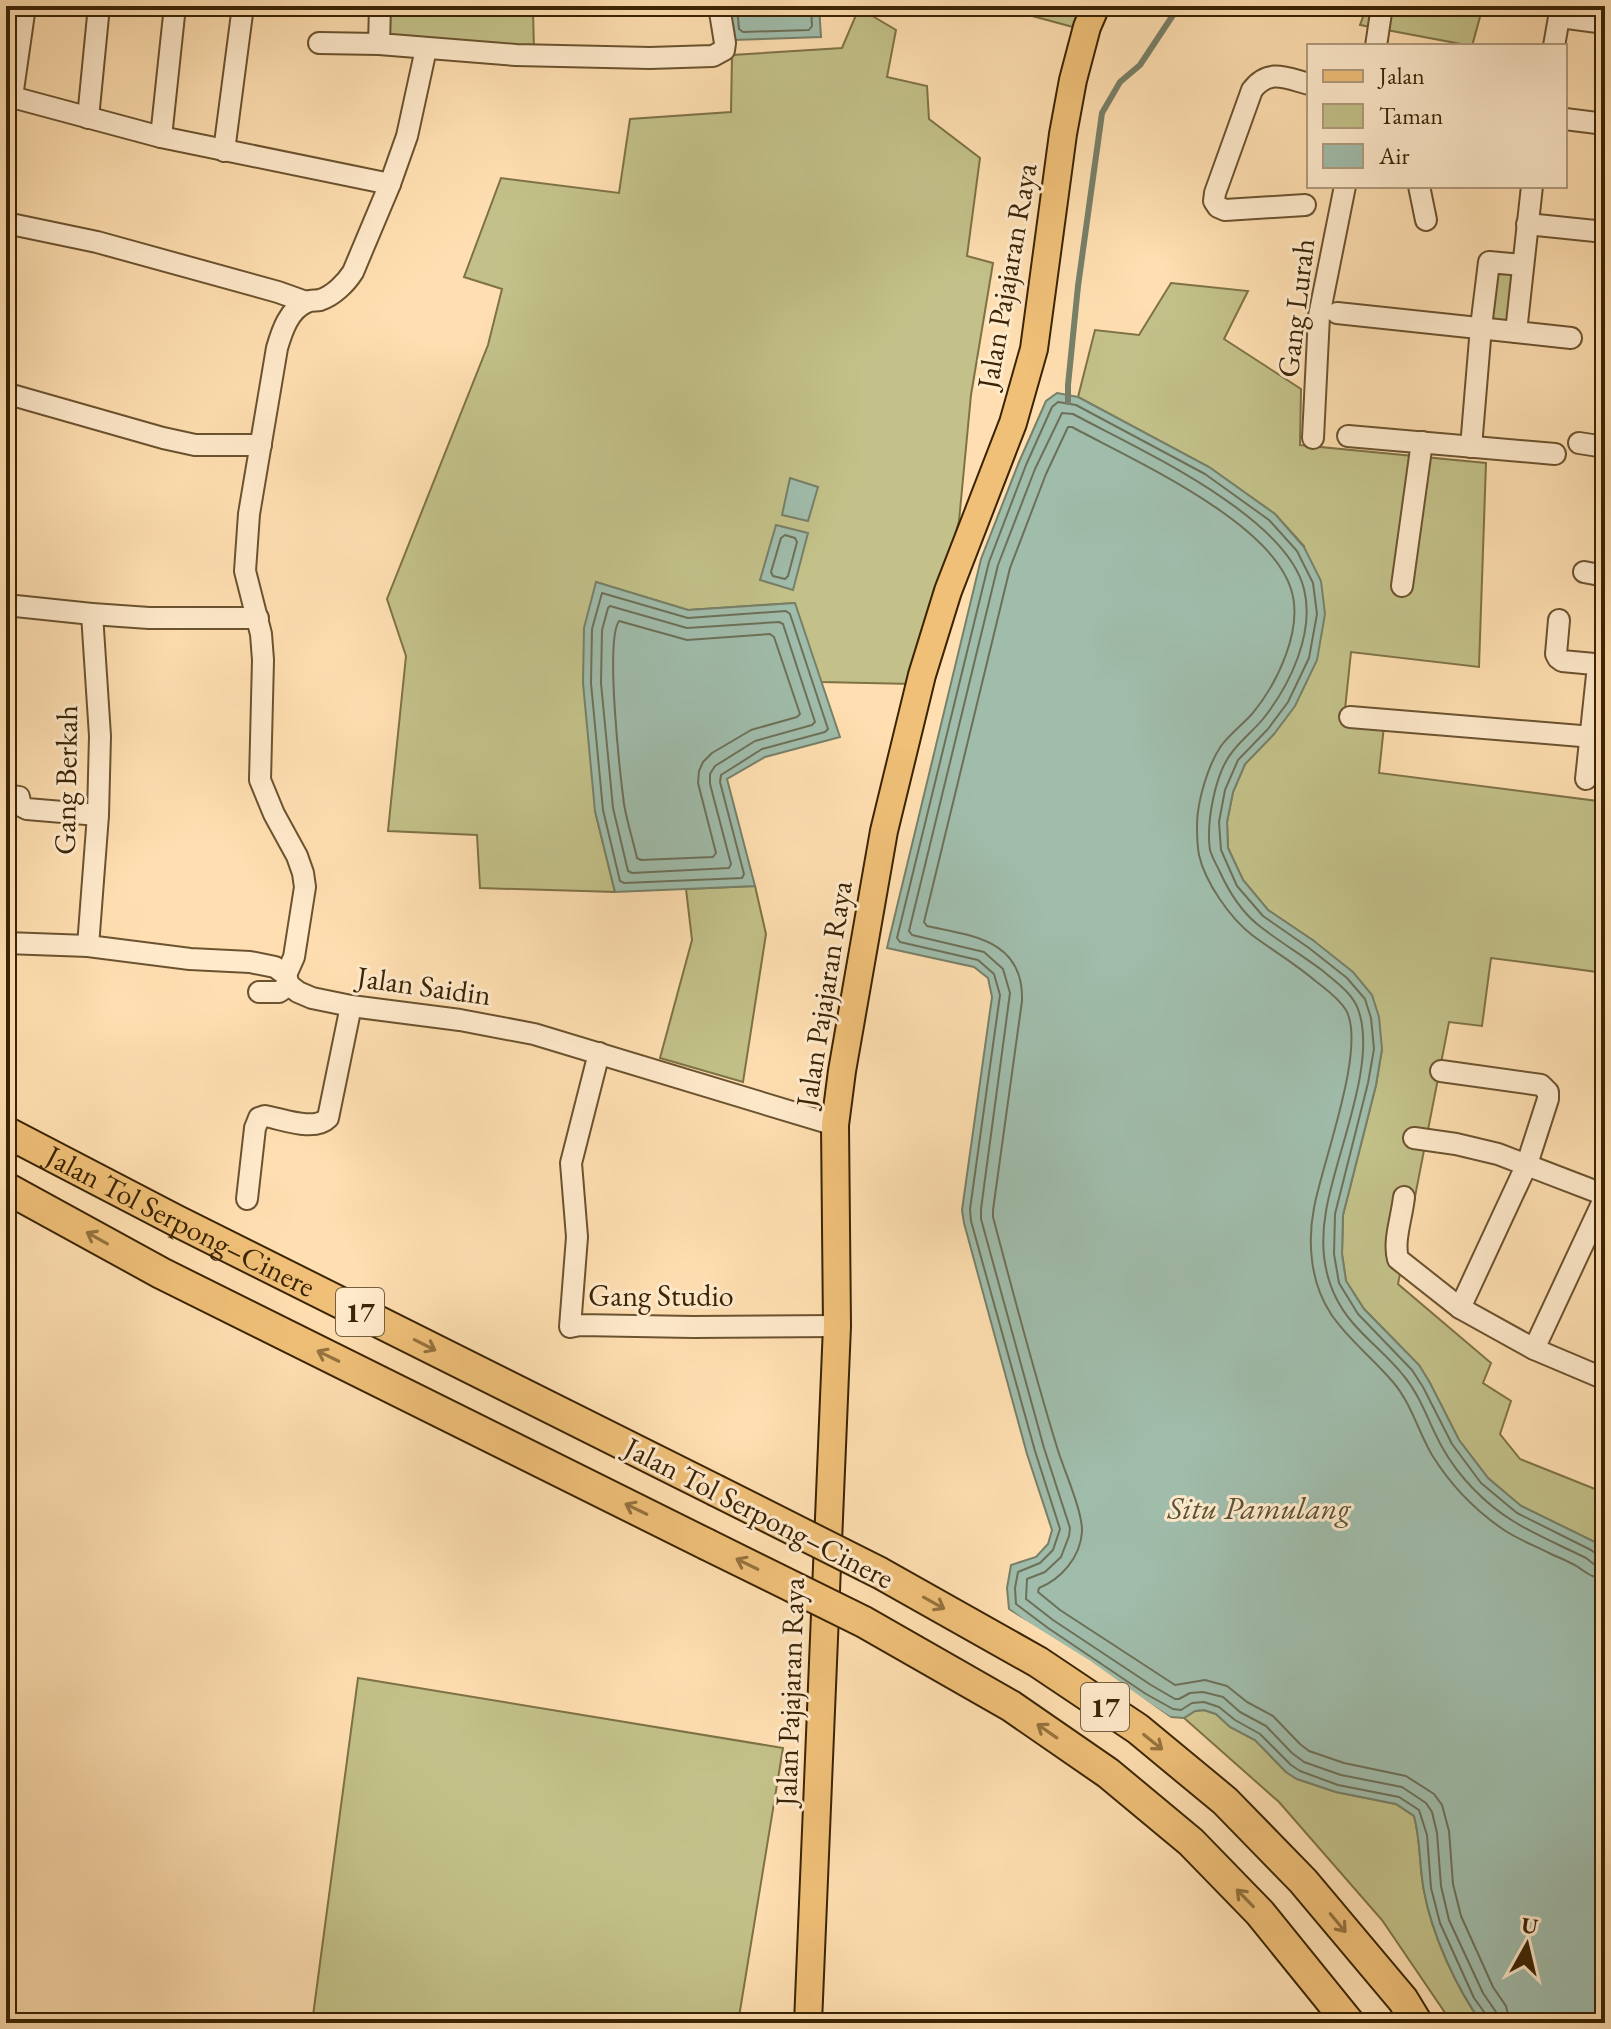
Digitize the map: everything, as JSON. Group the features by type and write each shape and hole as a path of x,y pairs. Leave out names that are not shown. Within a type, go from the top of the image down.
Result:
{"highway":[{"name":"Jalan Tol Serpong–Cinere","path":"6,1132 880,1573 1038,1662 1138,1729 1225,1801 1303,1881 1403,2000 1417,2023"},
{"name":"Jalan Tol Serpong–Cinere","path":"6,1188 161,1273 864,1622 997,1698 1108,1773 1191,1842 1260,1913 1349,2023"}],"main road":[{"name":"Jalan Pajajaran Raya","path":"808,2023 837,1326 835,1125 847,1040 884,831 922,675 948,591 1013,423 1034,349 1063,134 1073,80 1096,6"}],"street":[{"path":"25,6 9,97 161,137 390,184"},
{"path":"88,118 99,6"},
{"path":"161,137 175,6"},
{"path":"224,151 243,6"},
{"path":"379,44 380,6"},
{"path":"319,43 379,44 516,55 713,56 724,50 725,43 719,6"},
{"path":"1376,44 1382,6"},
{"path":"1554,44 1561,11 1605,23"},
{"path":"6,223 97,242 306,302 322,300 347,282 353,272 390,184 407,136 426,49"},
{"path":"1305,205 1225,210 1214,201 1252,90 1259,81 1278,76 1307,83"},
{"path":"1567,119 1605,124"},
{"name":"Gang Lurah","path":"1313,438 1319,316 1345,188"},
{"path":"1419,188 1426,220"},
{"path":"1516,332 1532,188"},
{"path":"1527,224 1605,232"},
{"path":"1471,447 1489,262 1522,265"},
{"path":"259,992 279,992 288,980 305,887 297,856 260,780 263,660 258,618 245,571 249,514 277,348 284,325 306,302"},
{"path":"1337,313 1571,338"},
{"path":"12,395 173,441 195,445 261,445"},
{"path":"1348,436 1555,454"},
{"path":"1402,586 1422,442"},
{"path":"1579,443 1605,447"},
{"path":"1584,572 1605,576"},
{"path":"6,605 149,618 258,618"},
{"name":"Gang Berkah","path":"88,946 98,815 99,711 92,614"},
{"path":"1559,620 1558,658 1601,670 1598,737 1586,779"},
{"path":"1350,717 1598,737"},
{"path":"6,795 19,797 21,806 27,809 98,815"},
{"name":"Jalan Saidin","path":"6,943 88,946 275,967 298,992 312,998 534,1034 835,1125"},
{"path":"247,1199 255,1128 260,1117 316,1125 328,1118 351,1006"},
{"name":"Gang Studio","path":"599,1053 571,1163 577,1237 570,1327 837,1326"},
{"path":"1441,1071 1541,1085 1548,1092 1527,1164 1460,1308"},
{"path":"1414,1138 1484,1150 1605,1196 1534,1349"},
{"path":"1404,1197 1396,1240 1398,1259 1460,1308 1534,1349 1605,1379"}],"green space":[{"path":"377,6 577,6 533,10 534,51 372,50"},
{"path":"995,6 1082,6 1073,27"},
{"path":"1367,6 1483,6 1473,44 1360,25"},
{"path":"859,8 896,30 887,77 927,86 929,119 980,158 967,256 993,263 971,395 959,521 913,684 821,682 794,603 688,610 596,582 595,811 615,892 480,888 477,835 388,831 406,656 387,599 488,345 502,289 464,277 501,178 619,193 630,119 731,112 732,55 842,48"},
{"path":"1489,262 1522,265 1516,332 1481,327"},
{"path":"1171,283 1248,291 1224,339 1301,389 1300,445 1486,463 1479,667 1351,652 1344,719 1384,726 1379,773 1605,802 1605,973 1491,958 1482,1026 1449,1022 1398,1284 1491,1363 1483,1383 1511,1401 1500,1434 1520,1459 1605,1493 1605,1551 1597,1543 1521,1506 1488,1478 1459,1440 1419,1365 1364,1309 1346,1281 1342,1254 1343,1215 1382,1049 1314,941 1268,910 1243,880 1228,848 1227,822 1233,792 1245,764 1274,734 1304,546 1275,514 1209,467 1078,397 1095,330 1139,335"},
{"path":"755,886 766,934 743,1082 660,1058 692,940 686,889"},
{"path":"358,1678 783,1748 738,2023 312,2023"},
{"path":"1195,1711 1216,1714 1230,1727 1255,1740 1297,1779 1336,1792 1396,1804 1414,1816 1424,1891 1433,1925 1454,1977 1482,2023 1452,2023 1382,1920 1279,1802 1184,1718"}],"water":[{"path":"729,6 819,6 821,37 732,40"},
{"name":"Situ Pamulang","path":"1057,393 1078,397 1209,467 1275,514 1304,547 1321,581 1325,614 1317,660 1295,706 1245,764 1233,792 1227,822 1228,848 1243,880 1268,910 1353,972 1372,995 1379,1017 1382,1049 1376,1085 1343,1215 1342,1254 1346,1281 1364,1309 1419,1365 1459,1440 1488,1478 1521,1506 1597,1543 1605,1551 1605,2023 1482,2023 1454,1977 1433,1925 1424,1891 1414,1816 1396,1804 1336,1792 1297,1779 1255,1740 1230,1727 1216,1714 1204,1710 1195,1711 1184,1718 1170,1717 1043,1635 1009,1609 1007,1588 1011,1565 1036,1557 1048,1544 1052,1530 1027,1454 962,1210 992,997 988,978 974,967 887,948 981,559 1046,401"},
{"path":"790,478 818,487 808,521 782,515"},
{"path":"776,525 808,533 793,590 760,580"},
{"path":"596,582 688,610 795,603 840,737 765,757 727,779 755,886 615,892 595,811 583,683 584,628"}],"pier":[{"path":"1004,1607 1089,1660 1178,1723 1140,1704 1097,1676 1041,1638 1006,1612"}],"waterway":[{"path":"1068,402 1078,286 1102,113 1120,82 1140,65 1179,6"}]}
